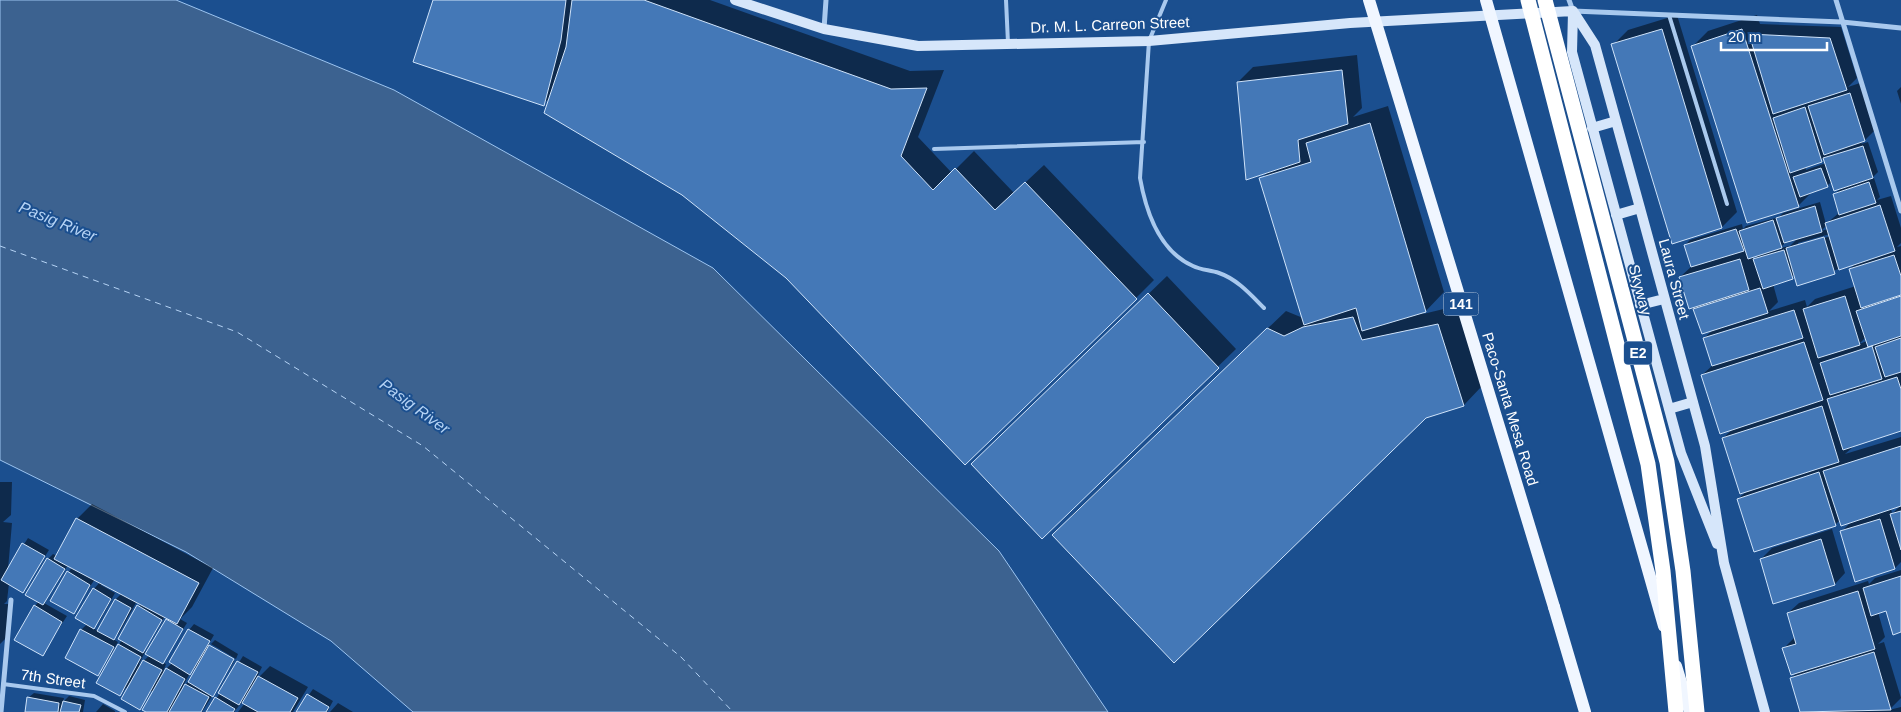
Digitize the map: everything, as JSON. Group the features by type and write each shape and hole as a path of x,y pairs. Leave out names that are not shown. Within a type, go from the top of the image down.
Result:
{"highway":[{"name":"E2","path":"1528,0 1648,464 1663,571 1676,712"},
{"name":"Skyway","path":"1545,0 1667,462 1684,571 1697,712"}],"main road":[{"name":"Dr. M. L. Carreon Street","path":"735,0 824,29 918,46 1149,41 1350,23 1491,17 1573,11"},
{"name":"Paco-Santa Mesa Road","path":"1369,0 1585,712"},
{"path":"1486,0 1628,504 1690,712"},
{"name":"Laura Street","path":"1573,11 1595,45 1640,208 1705,446 1724,563"},
{"name":"Laura Street","path":"1573,11 1572,52 1640,305 1681,453 1724,563 1765,712"},
{"path":"1592,128 1616,121"},
{"path":"1616,215 1640,208"},
{"path":"1640,305 1664,299"},
{"path":"1669,409 1693,402"}],"street":[{"path":"824,29 826,0"},
{"name":"Laura Street","path":"1569,0 1573,11"},
{"path":"1836,0 1901,211"},
{"path":"1573,11 1842,22 1901,28"},
{"path":"1,712 11,600"}],"lane":[{"path":"1006,0 1008,43"},
{"path":"1166,0 1149,41 1144,142 1140,178 1143,197 1155,230 1177,256 1192,266 1230,278 1264,308"},
{"path":"1670,15 1727,204"},
{"path":"934,149 1144,142"},
{"name":"7th Street","path":"3,684 94,696 125,712"}],"water":[{"name":"Pasig River","path":"0,0 176,0 394,90 713,268 999,551 1108,712 413,712 331,641 186,552 0,460"}],"building":[{"path":"433,0 566,0 561,40 544,106 413,62"},
{"path":"572,0 644,0 891,89 927,88 901,156 933,190 955,168 995,210 1025,182 1137,299 965,465 786,278 682,195 544,113 566,47"},
{"path":"1662,29 1722,228 1672,244 1611,44"},
{"path":"1742,29 1799,207 1747,223 1691,46"},
{"path":"1749,34 1830,38 1847,90 1773,114"},
{"path":"1342,70 1348,124 1298,140 1300,162 1246,180 1237,82"},
{"path":"1850,93 1865,141 1824,155 1808,106"},
{"path":"1805,107 1822,162 1790,173 1773,118"},
{"path":"1370,123 1426,312 1362,331 1356,308 1304,325 1259,178 1311,162 1306,143"},
{"path":"1863,146 1873,178 1834,191 1823,158"},
{"path":"1821,168 1828,187 1800,197 1793,177"},
{"path":"1869,182 1876,203 1839,215 1833,194"},
{"path":"1880,205 1895,251 1839,270 1825,223"},
{"path":"1815,206 1822,232 1784,243 1776,218"},
{"path":"1773,220 1782,248 1748,259 1739,231"},
{"path":"1736,229 1744,251 1691,267 1684,245"},
{"path":"1824,237 1835,274 1797,286 1786,248"},
{"path":"1784,250 1793,279 1763,289 1753,259"},
{"path":"1894,255 1901,276 1901,295 1861,308 1849,269"},
{"path":"1740,259 1749,290 1689,309 1679,277"},
{"path":"1760,288 1768,313 1702,334 1693,309"},
{"path":"1148,293 1219,368 1042,539 971,464"},
{"path":"1845,296 1860,345 1818,358 1803,309"},
{"path":"1901,296 1901,336 1868,347 1856,311"},
{"path":"1794,310 1803,338 1712,366 1703,338"},
{"path":"1353,317 1362,340 1438,324 1464,406 1426,418 1174,663 1052,535 1267,328 1284,336 1303,327"},
{"path":"1901,338 1901,372 1885,377 1875,347"},
{"path":"1804,342 1823,400 1720,434 1701,375"},
{"path":"1872,346 1882,379 1830,395 1820,363"},
{"path":"1897,377 1901,389 1901,431 1843,450 1827,399"},
{"path":"1822,406 1839,462 1740,494 1722,438"},
{"path":"1901,446 1901,506 1841,526 1823,471"},
{"path":"1819,472 1836,526 1754,552 1737,499"},
{"path":"1901,511 1901,550 1890,514"},
{"path":"76,518 199,583 177,624 54,559"},
{"path":"1880,519 1895,569 1855,582 1840,531"},
{"path":"1821,539 1835,585 1773,604 1760,559"},
{"path":"22,543 45,556 23,593 1,580"},
{"path":"47,558 65,569 43,605 25,595"},
{"path":"67,571 90,585 74,614 50,601"},
{"path":"1901,576 1901,632 1893,635 1886,611 1871,616 1863,588"},
{"path":"93,588 111,599 94,629 75,618"},
{"path":"1858,591 1875,649 1791,675 1782,648 1796,644 1787,613"},
{"path":"115,599 131,608 114,640 97,631"},
{"path":"34,605 62,622 43,656 14,640"},
{"path":"137,605 162,620 143,653 118,639"},
{"path":"166,619 183,629 163,664 145,654"},
{"path":"80,629 114,647 98,676 65,658"},
{"path":"188,629 210,641 190,675 169,662"},
{"path":"118,644 141,657 120,696 96,683"},
{"path":"209,645 234,659 213,697 188,682"},
{"path":"1874,652 1891,710 1800,712 1790,678"},
{"path":"143,660 162,670 140,710 121,699"},
{"path":"237,661 258,672 239,705 218,693"},
{"path":"166,668 185,679 167,712 146,712 142,710"},
{"path":"258,676 298,698 290,712 258,712 242,703"},
{"path":"185,684 209,697 201,712 169,712"},
{"path":"307,694 329,707 326,712 296,712"},
{"path":"27,697 59,703 58,712 25,712"},
{"path":"215,697 235,709 233,712 206,712"},
{"path":"63,701 81,705 79,712 60,712"}],"ferry route":[{"path":"0,246 237,332 423,446 681,657 733,712"}]}
